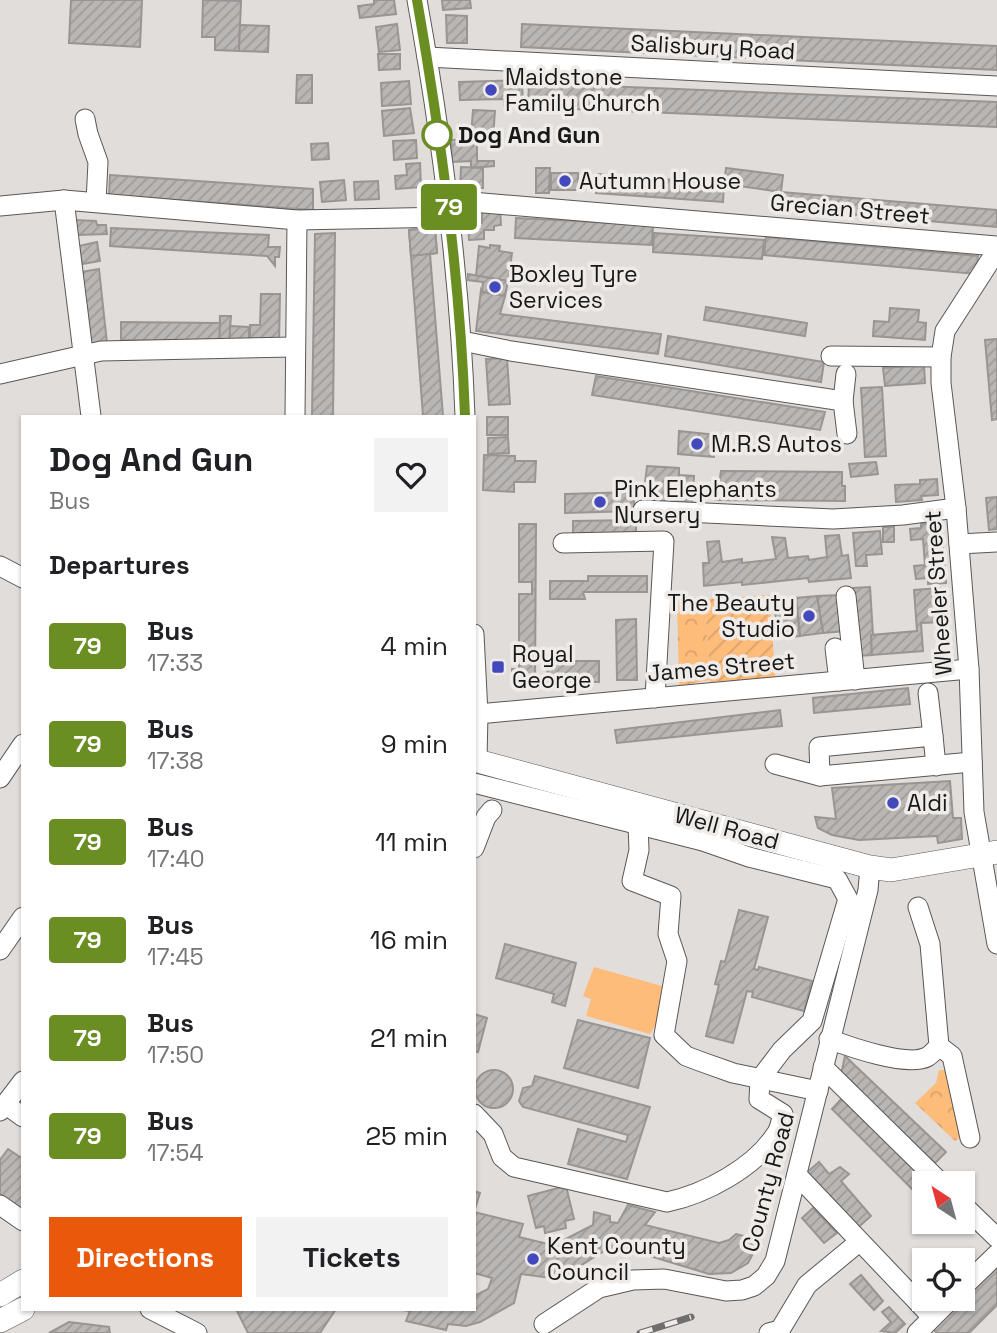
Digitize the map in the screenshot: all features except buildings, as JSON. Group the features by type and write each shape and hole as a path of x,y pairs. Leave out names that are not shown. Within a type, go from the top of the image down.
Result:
{"main road":[{"name":"Well Road","path":"476,760 870,867 891,870 989,853"},
{"path":"0,1295 21,1283"},
{"path":"0,1321 21,1310"}],"street":[{"path":"417,0 449,209 462,341 465,415"},
{"name":"Salisbury Road","path":"427,57 997,86"},
{"path":"85,119 98,162 96,202"},
{"path":"64,200 91,415"},
{"name":"Grecian Street","path":"0,206 64,200 296,220 449,209 997,246"},
{"path":"295,415 296,220"},
{"name":"Wheeler Street","path":"997,254 945,331 941,357 941,383 956,508 969,669 974,812 989,853 997,944"},
{"path":"462,341 511,351 843,401"},
{"path":"0,374 101,352 294,347"},
{"path":"831,356 941,357"},
{"path":"846,374 843,401 847,434"},
{"path":"643,510 833,519 903,515 956,508"},
{"path":"563,543 664,541 655,698"},
{"path":"959,544 997,542"},
{"path":"0,566 21,578"},
{"path":"846,596 847,680"},
{"path":"835,648 847,680"},
{"name":"James Street","path":"478,714 969,669"},
{"path":"928,693 936,765"},
{"path":"476,695 476,745"},
{"path":"820,776 819,747 933,736"},
{"path":"0,778 21,751"},
{"path":"775,764 820,776 972,762"},
{"path":"476,784 703,841 837,879 848,899 812,1021 782,1050 760,1079 759,1099 783,1114 776,1134 740,1169 716,1184 690,1197 667,1202 514,1167 502,1157 493,1133 476,1116"},
{"path":"476,843 486,817 492,810"},
{"path":"638,825 639,850 632,881 671,896 668,934 677,961 664,1035 686,1056 733,1073 818,1091"},
{"name":"County Road","path":"544,1324 599,1288 633,1280 664,1279 726,1292 754,1286 766,1276 775,1261 797,1175 868,890 870,867"},
{"path":"918,907 930,944 939,1046 952,1056 970,1138"},
{"path":"0,950 21,920"},
{"path":"829,1039 866,1053 907,1059 927,1058 939,1046"},
{"path":"823,1067 928,1171"},
{"path":"21,1084 3,1107 21,1116"},
{"path":"797,1175 933,1317"},
{"path":"0,1205 21,1220"},
{"path":"975,1217 997,1238"},
{"path":"769,1333 780,1330 807,1284 859,1242"},
{"path":"975,1275 997,1254"},
{"path":"154,1311 197,1333"},
{"path":"917,1333 939,1311"}],"green space":[{"path":"770,595 775,677 710,682 705,599"},
{"path":"705,599 710,680 679,686 677,601"},
{"path":"594,967 669,988 660,1018 650,1034 586,1016 591,999 583,996"},
{"path":"939,1070 949,1070 963,1135 955,1141 915,1103 936,1083"}],"railway":[{"path":"640,1333 691,1317"}],"bus line":[{"name":"79","path":"417,0 448,200 459,301 465,415"}],"place":[{"name":"Maidstone Family Church","path":"491,90"},
{"name":"Dog And Gun","path":"437,135"},
{"name":"Autumn House","path":"565,181"},
{"name":"Boxley Tyre Services","path":"495,287"},
{"name":"M.R.S Autos","path":"697,444"},
{"name":"Pink Elephants Nursery","path":"600,502"},
{"name":"The Beauty Studio","path":"809,616"},
{"name":"Royal George","path":"498,667"},
{"name":"Aldi","path":"893,803"},
{"name":"Kent County Council","path":"533,1259"}]}
